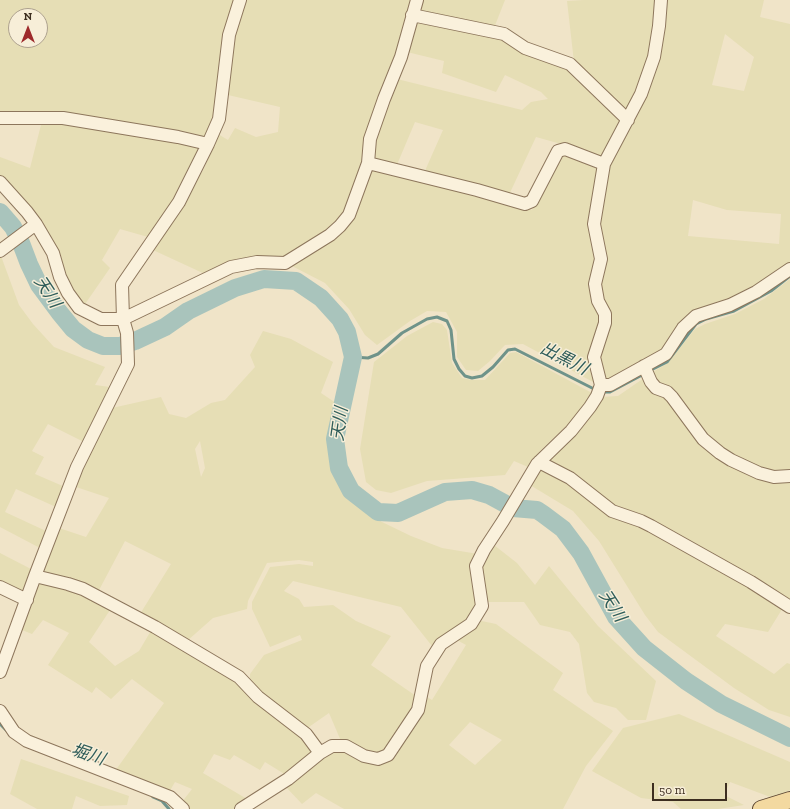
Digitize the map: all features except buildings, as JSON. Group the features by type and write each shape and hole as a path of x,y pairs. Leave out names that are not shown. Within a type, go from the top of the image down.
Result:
{"main road":[{"path":"761,809 790,800"}],"street":[{"path":"0,672 77,467 128,364 127,333 123,319 122,285 179,202 219,119 229,36 240,0"},
{"path":"0,182 27,212 33,227 53,253 60,277 68,293 79,308 101,319 123,319 230,267 257,262 285,263 330,235 349,215 368,163 370,139 401,57 417,0"},
{"path":"600,389 594,357 604,323 605,314 598,301 595,284 601,259 594,224 604,164 641,94 654,57 661,0"},
{"path":"412,15 504,34 525,48 570,64 628,120"},
{"path":"0,118 63,118 178,137 208,144"},
{"path":"368,163 477,190 525,204 532,201 558,151 565,148 604,164"},
{"path":"1,250 33,227"},
{"path":"241,809 288,779 320,753 332,746 346,746 364,756 378,759 388,755 418,710 427,666 441,644 471,624 482,606 476,566 484,550 539,462 571,431 590,407 600,389 666,354 683,328 696,316 730,305 756,292 790,269"},
{"path":"644,366 649,379 656,388 667,392 672,397 703,439 720,453 731,460 759,473 774,477 790,476"},
{"path":"539,462 570,478 612,511 641,521 751,582 790,607"},
{"path":"35,576 83,589 156,627 239,677 258,697 306,734 320,753"},
{"path":"0,587 26,600"},
{"path":"0,711 14,732 27,741 170,797 183,809"}],"shaded area":[{"path":"0,0 236,0 217,116 206,140 0,115"},
{"path":"244,0 413,0 364,163 347,210 332,227 289,256 279,260 240,258 205,274 153,250 204,169 218,134 228,140 235,128 256,137 278,132 280,107 228,95 229,55"},
{"path":"421,0 505,0 494,28 417,11"},
{"path":"657,0 647,69 625,113 574,62 567,1"},
{"path":"665,0 764,0 760,17 790,24 790,263 754,289 725,301 702,308 659,353 610,381 602,379 598,359 601,300 598,222 609,165 627,128","holes":["725,34 754,57 744,91 712,85","693,200 727,210 781,214 779,244 688,236"]},
{"path":"418,18 505,39 562,63 621,119 603,159 536,137 508,197 424,173 443,130 415,122 396,167 372,161 375,139 397,79 522,110 531,102 548,99 541,92 505,75 496,92 442,73 444,61 407,52"},
{"path":"58,120 201,146 180,194 148,237 120,229 102,260 110,268 83,307 67,285 0,177 0,157 30,168 42,121"},
{"path":"566,154 595,164 597,174 600,312 596,377 593,382 523,344 505,345 478,371 466,370 457,357 457,332 446,312 427,311 410,321 377,345 365,335 349,309 325,283 290,265 336,235 371,168 532,210 559,158"},
{"path":"1,256 19,305 33,324 54,347 105,367 95,385 110,387 84,442 48,424 32,451 44,457 35,474 65,487 56,507 16,489 5,512 46,531 40,548 0,527"},
{"path":"790,279 790,473 760,471 720,449 661,387 651,373 668,363 695,329 735,314 764,299"},
{"path":"433,322 442,324 447,330 452,363 462,378 485,380 510,353 516,352 592,393 578,415 541,450 528,467 514,461 505,475 427,481 391,493 376,490 366,482 360,449 374,362 407,336"},
{"path":"263,331 291,339 333,362 321,393 339,405 328,444 336,477 354,504 382,522 411,536 442,548 478,554 471,579 476,606 472,617 432,646 401,607 293,581 284,591 299,599 304,607 333,605 356,621 391,636 371,665 416,696 413,709 388,750 373,755 341,741 329,713 306,729 265,699 250,681 250,674 264,655 302,640 300,635 270,647 252,609 252,602 270,567 299,564 313,566 313,562 299,560 267,563 248,601 247,609 213,618 187,641 140,614 171,564 125,541 98,592 41,574 59,528 86,537 109,498 76,487 81,470 112,408 161,397 169,414 186,418 211,403 225,400 255,367 250,355","holes":["200,441 205,468 201,477 195,449"]},
{"path":"644,378 666,395 717,455 790,477 790,603 615,510 544,462 601,397 618,396"},
{"path":"540,466 784,606 768,632 725,624 716,636 774,674 787,663 790,664 790,717 769,710 734,688 658,632 645,615 599,541 573,511 530,485"},
{"path":"494,545 517,563 535,585 549,566 598,626 656,681 646,720 628,720 616,708 594,702 587,693 579,644 570,632 540,625 524,602 486,602 481,568"},
{"path":"0,553 31,569 23,593 0,582"},
{"path":"39,579 71,588 112,607 89,642 115,666 139,651 152,629 240,681 302,734 316,753 286,775 265,762 260,770 234,755 230,760 214,754 203,773 247,799 236,809 187,809 182,802 192,789 175,782 168,794 115,771 164,703 132,679 111,699 96,687 92,693 48,665 69,633 43,620 32,634 22,630"},
{"path":"477,620 496,624 563,673 553,690 613,731 586,766 563,809 344,809 316,793 302,804 285,786 326,752 336,749 378,764 427,697 432,700 466,645 455,639","holes":["470,722 502,740 475,765 449,745"]},
{"path":"679,714 790,762 790,790 773,798 730,782 724,795 744,805 718,809 681,809 673,802 641,798 592,771 623,728"},
{"path":"21,759 129,796 127,805 100,806 76,796 72,809 37,809 10,794"}],"waterway":[{"name":"天川","path":"0,212 13,227 39,285 59,312 73,329 88,340 103,346 120,346 135,341 165,327 188,311 235,288 264,279 296,281 321,298 340,319 347,332 353,357 335,439 339,468 351,491 378,512 398,513 445,492 472,490 489,495 513,508 537,510 563,529 581,553 616,617 644,648 686,681 721,704 790,738"},
{"name":"出黒川","path":"649,371 667,362 696,324 706,319 734,311 771,291 790,276"},
{"name":"出黒川","path":"353,357 368,358 378,354 402,333 427,319 437,317 447,321 451,330 454,359 459,369 465,376 472,378 482,376 493,367 508,350 515,349 596,390"},
{"name":"出黒川","path":"601,392 610,392 644,374"},
{"name":"堀川","path":"0,724 7,731"},
{"name":"堀川","path":"153,797 162,801 169,809"}]}
